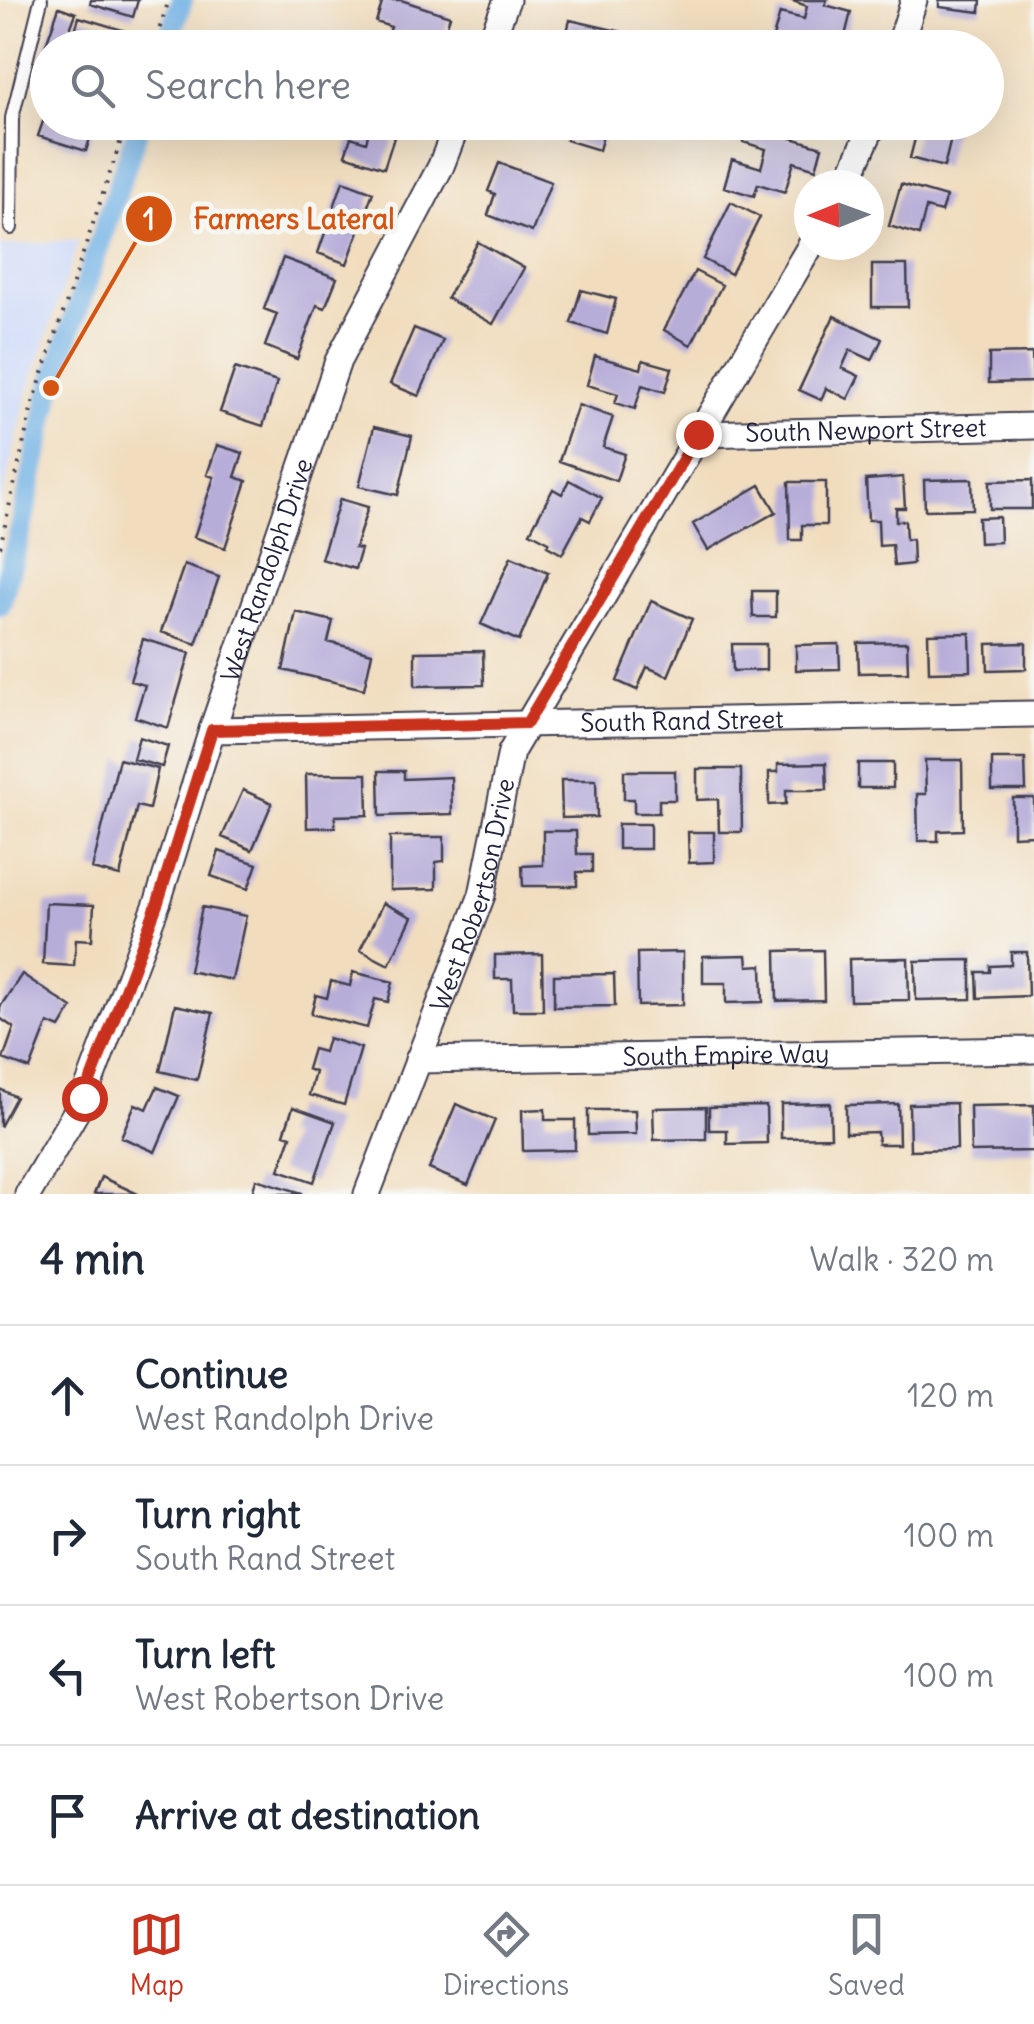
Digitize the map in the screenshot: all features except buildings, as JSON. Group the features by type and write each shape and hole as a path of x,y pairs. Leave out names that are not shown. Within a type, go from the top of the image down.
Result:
{"street":[{"path":"495,30 507,0"},
{"path":"905,30 914,0"},
{"name":"West Randolph Drive","path":"28,1194 84,1098 158,902 212,730 338,361 451,140"},
{"path":"853,170 866,140"},
{"name":"West Robertson Drive","path":"367,1194 482,895 511,752 802,260"},
{"name":"South Newport Street","path":"698,434 1034,426"},
{"name":"South Rand Street","path":"212,730 1034,714"},
{"name":"South Empire Way","path":"418,1060 1034,1050"}],"lane":[{"path":"33,30 40,0"},
{"path":"11,228 12,118 30,42"}],"path":[{"path":"159,30 169,0"},
{"path":"0,547 32,406 122,140"}],"shaded area":[{"path":"79,240 27,396 0,510 0,246"}],"waterway":[{"path":"172,30 182,0"},
{"path":"0,604 51,388 134,140"}],"place":[{"name":"Farmers Lateral","path":"51,388"}],"route":[{"path":"84,1098 158,902 212,730 527,723 698,434"}]}
